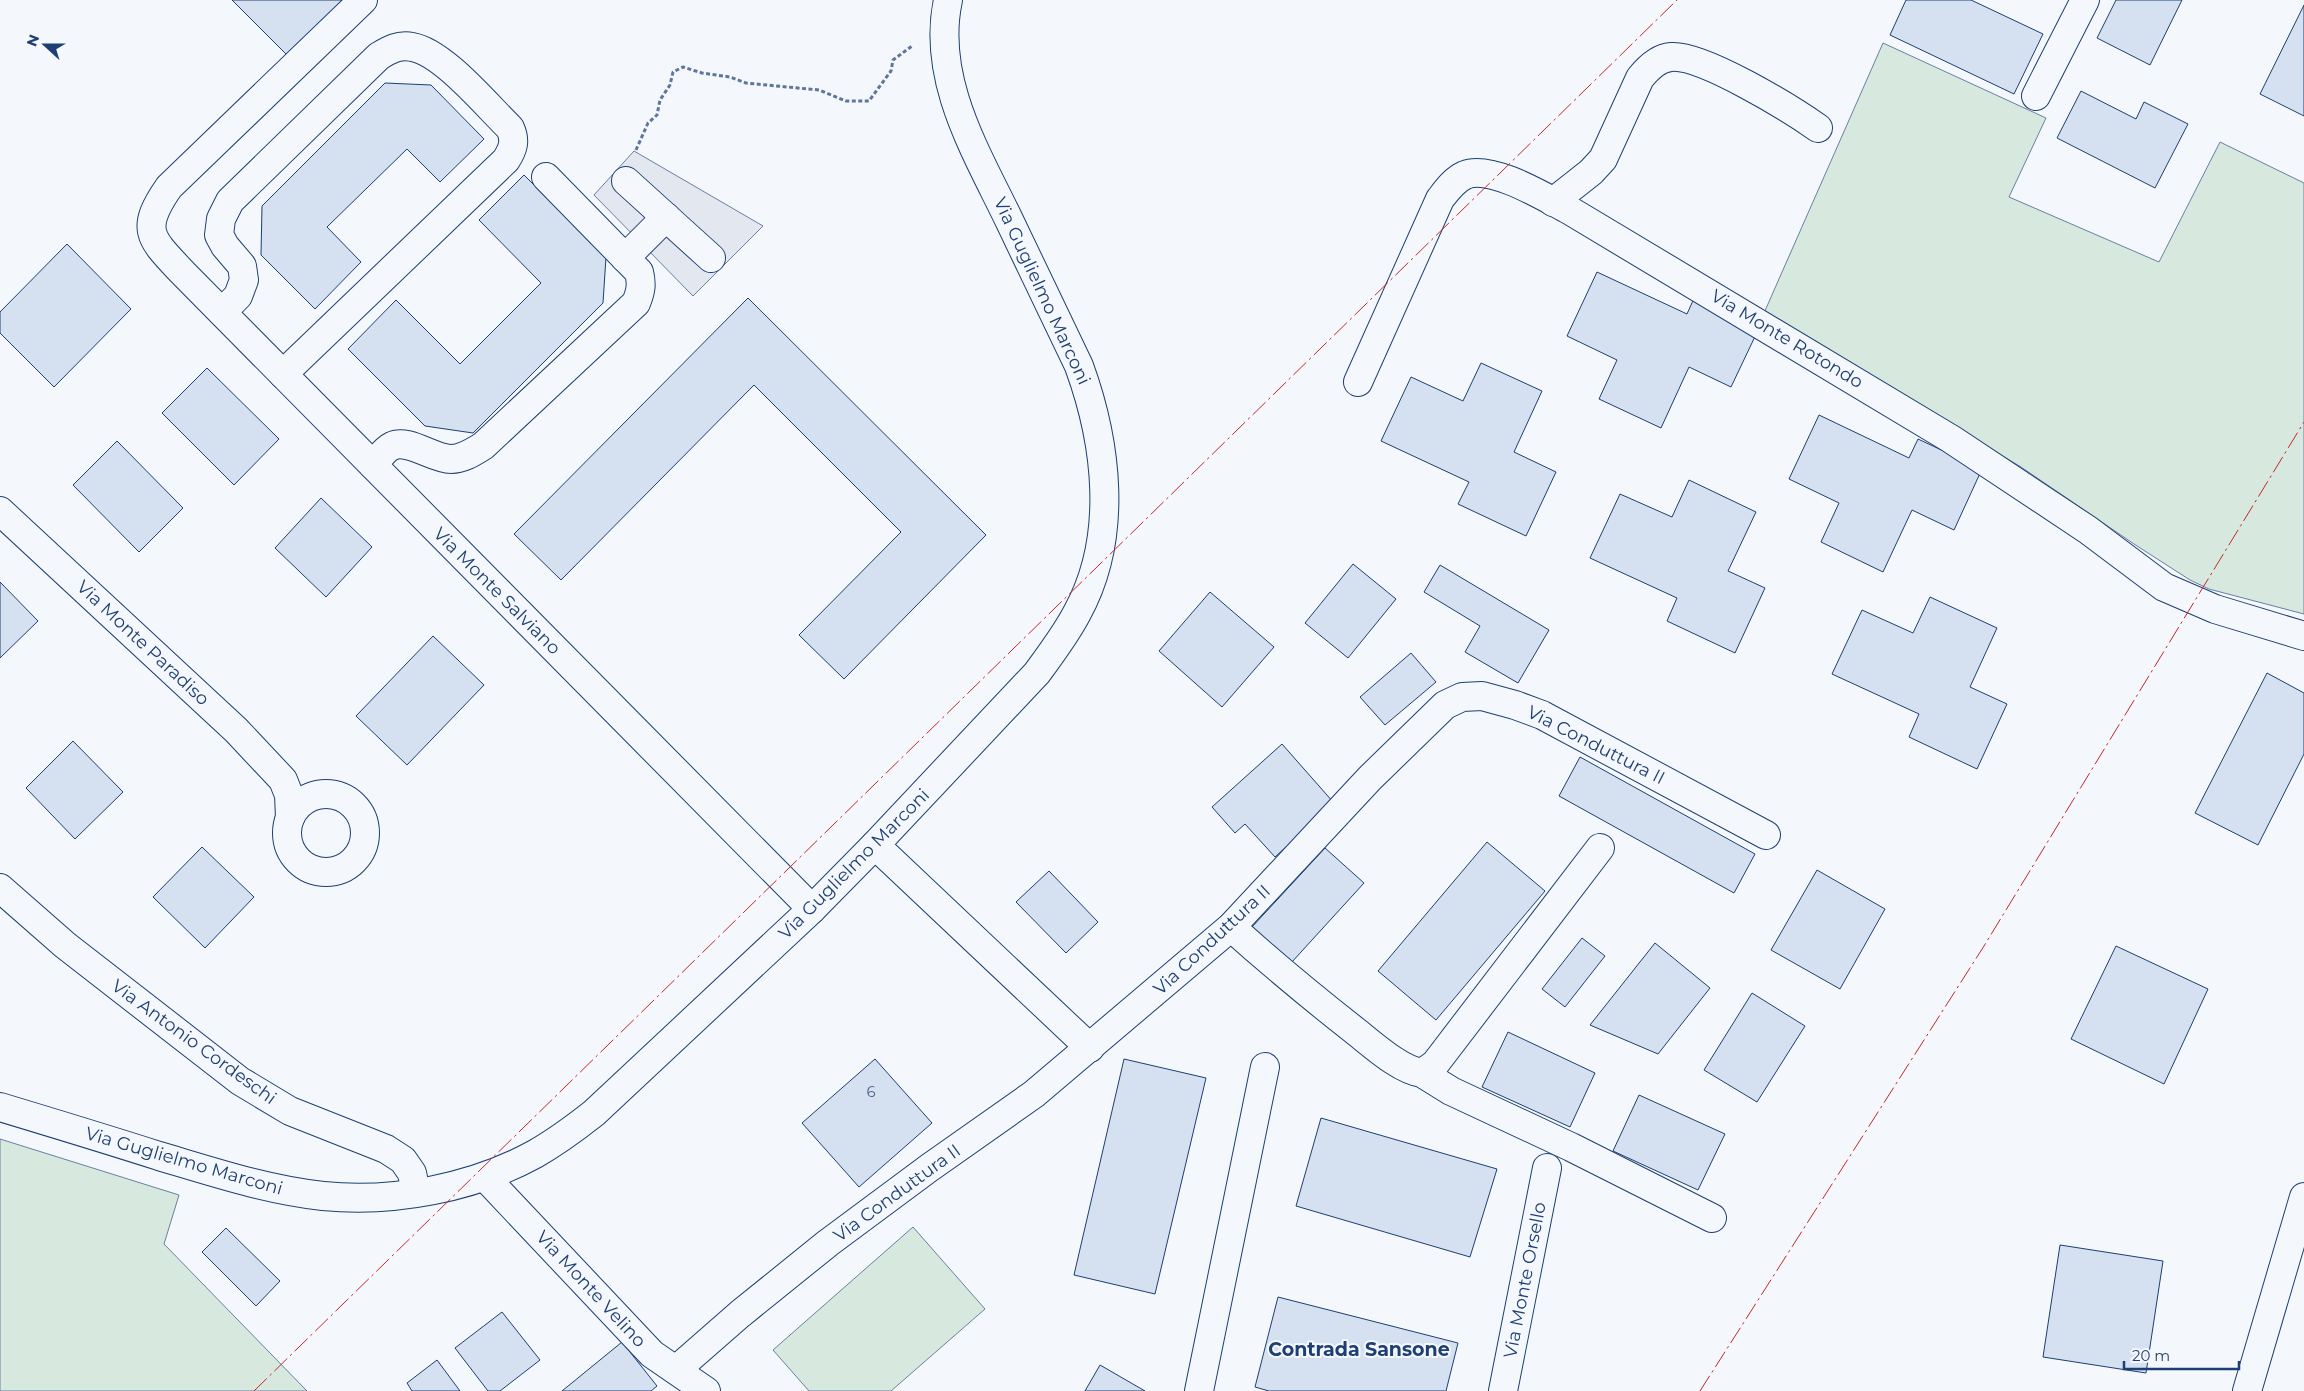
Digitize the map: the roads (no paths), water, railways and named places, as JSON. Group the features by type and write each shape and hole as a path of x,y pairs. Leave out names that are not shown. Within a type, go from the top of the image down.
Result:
{"street":[{"name":"Via Monte Salviano","path":"363,0 169,187 152,220 153,238 158,247 812,909"},
{"name":"Via Guglielmo Marconi","path":"0,1107 213,1172 287,1190 324,1196 356,1197 416,1192 484,1177 536,1154 565,1136 594,1114 812,909 875,846 1037,673 1059,643 1078,612 1091,580 1099,546 1103,515 1104,483 1102,454 1089,394 1079,366 961,120 953,94 944,43 944,16 948,0"},
{"path":"2036,96 2085,0"},
{"path":"222,312 238,296 244,280 242,266 225,246 219,235 221,219 230,201 379,56 393,48 412,46 427,52 445,63 510,128 514,138 512,149 506,160 283,374"},
{"path":"1553,202 1591,172 1602,159 1640,78 1647,69 1664,58 1688,59 1723,74 1761,92 1818,128"},
{"name":"Via Monte Rotondo","path":"1358,382 1431,215 1450,186 1467,175 1476,173 1488,174 1533,192 1627,243 1951,439 2088,530 2172,591 2216,609 2304,636"},
{"path":"373,465 391,446 402,444 436,457 452,459 466,456 483,446 636,303 641,293 642,282 638,272 546,177"},
{"path":"626,181 712,258"},
{"path":"625,258 666,216"},
{"name":"Via Monte Paradiso","path":"0,511 230,724 283,780 289,795 290,818 287,837 291,850 298,860 310,868 323,872 336,870 348,865 357,856 362,845 364,832 362,820 357,809 348,801 337,796 324,794 283,780"},
{"name":"Via Conduttura II","path":"676,1370 789,1274 898,1190 1034,1094 1230,927 1370,778 1444,705 1472,695 1492,698 1542,715 1766,835"},
{"path":"290,818 302,802 313,796 324,794"},
{"path":"875,846 1090,1048"},
{"path":"1422,1072 1435,1064 1600,848"},
{"name":"Via Antonio Cordeschi","path":"0,888 65,945 240,1081 290,1111 386,1150 403,1160 412,1173 416,1192"},
{"path":"1230,927 1282,973 1406,1068 1422,1072 1451,1091 1571,1147 1712,1218"},
{"path":"1199,1391 1265,1067"},
{"name":"Via Monte Orsello","path":"1503,1391 1547,1168"},
{"name":"Via Monte Velino","path":"484,1177 652,1354 706,1391"},
{"path":"2247,1391 2304,1197"}],"district":[{"name":"Contrada Sansone","path":"1359,1349"}]}
